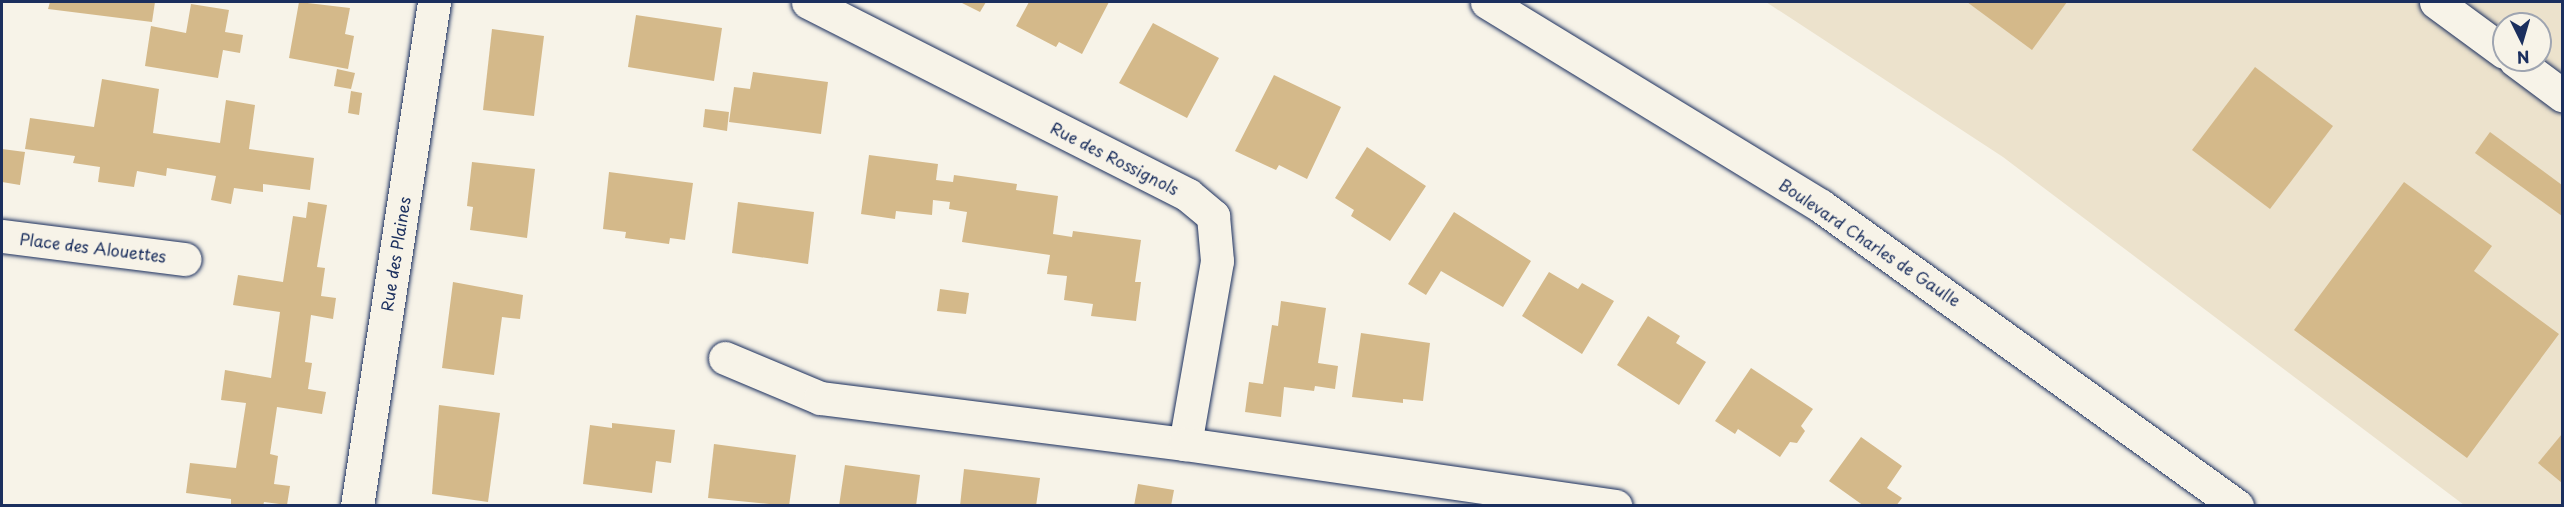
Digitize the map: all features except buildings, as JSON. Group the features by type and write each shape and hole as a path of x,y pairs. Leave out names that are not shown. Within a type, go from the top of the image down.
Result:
{"street":[{"name":"Rue des Plaines","path":"357,506 434,2"},
{"name":"Rue des Rossignols","path":"808,2 1188,195 1213,216 1217,261 1185,444"},
{"name":"Boulevard Charles de Gaulle","path":"1487,2 1821,206 2238,506"},
{"path":"2436,2 2492,43"},
{"path":"2531,72 2562,95"},
{"name":"Place des Alouettes","path":"2,236 185,259"},
{"path":"725,358 820,398 1185,444 1616,506"}],"shaded area":[{"path":"1766,2 2562,2 2562,505 2464,505 2003,157"}]}
